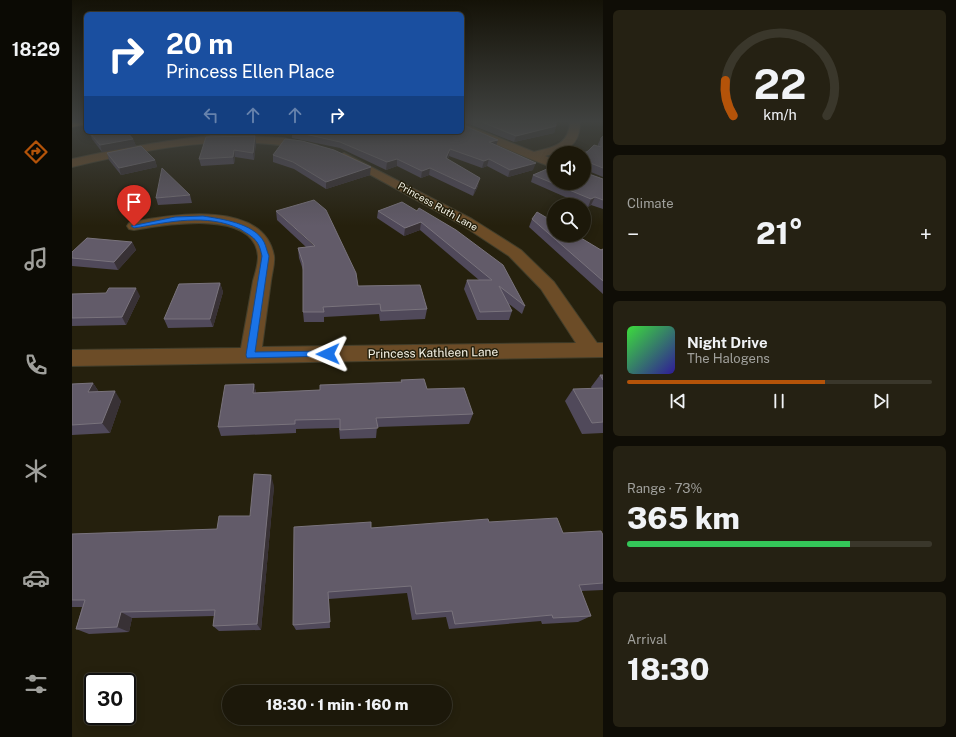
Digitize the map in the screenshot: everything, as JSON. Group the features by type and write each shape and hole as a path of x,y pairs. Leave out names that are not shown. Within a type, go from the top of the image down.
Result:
{"street":[{"name":"Princess Ruth Lane","path":"72,163 105,156"},
{"name":"Princess Ruth Lane","path":"343,156 360,163 467,222 515,253 548,286 597,350"},
{"path":"533,156 547,161"},
{"path":"134,226 175,219 207,218 230,222 246,229 257,237 263,246 266,256 250,355"},
{"name":"Princess Kathleen Lane","path":"72,358 597,350"}],"building":[{"path":"110,156 151,156 155,160 119,168"},
{"path":"200,156 233,156 233,157 199,159"},
{"path":"277,156 348,156 371,167 326,182 293,162"},
{"path":"374,156 447,156 446,158 480,178 475,189 430,168 422,171 397,159 387,162"},
{"path":"471,156 521,156 536,163 510,170 489,159 484,161"},
{"path":"591,156 603,156 603,168 591,163"},
{"path":"162,168 190,195 156,198"},
{"path":"547,169 547,181 533,175"},
{"path":"591,175 603,179 603,200 595,197 591,199 569,190 591,190"},
{"path":"314,200 326,210 356,273 358,286 420,285 427,309 381,311 380,304 323,307 324,312 303,312 303,263 298,248 315,246 276,211"},
{"path":"402,202 417,211 419,208 456,230 503,265 525,306 499,286 512,311 480,312 467,280 492,280 421,222 405,228 378,211"},
{"path":"537,212 547,218 547,232 532,219"},
{"path":"87,238 132,242 114,262 72,258 72,252"},
{"path":"558,242 588,242 601,250 603,249 603,281"},
{"path":"220,283 210,319 164,319 179,284"},
{"path":"109,288 136,288 122,317 72,318 72,294 106,293"},
{"path":"424,379 427,389 464,388 473,414 376,418 378,428 340,430 340,419 295,420 295,424 218,427 225,385 254,384 253,393 320,390 320,385 402,382 401,380"},
{"path":"93,383 88,392 115,391 102,423 72,425 72,384"},
{"path":"603,388 603,422 592,423 573,389"},
{"path":"254,474 271,475 257,624 213,626 215,610 121,612 117,627 76,629 85,600 72,600 72,534 217,529 219,516 250,516"},
{"path":"557,518 563,533 601,531 603,535 603,583 579,585 591,616 553,618 552,615 455,624 452,611 416,614 411,586 328,592 330,622 293,625 294,527 371,522 371,528 488,519 489,522"}],"route":[{"path":"134,226 183,218 203,218 230,222 246,229 261,242 266,256 250,355 328,354"}]}
